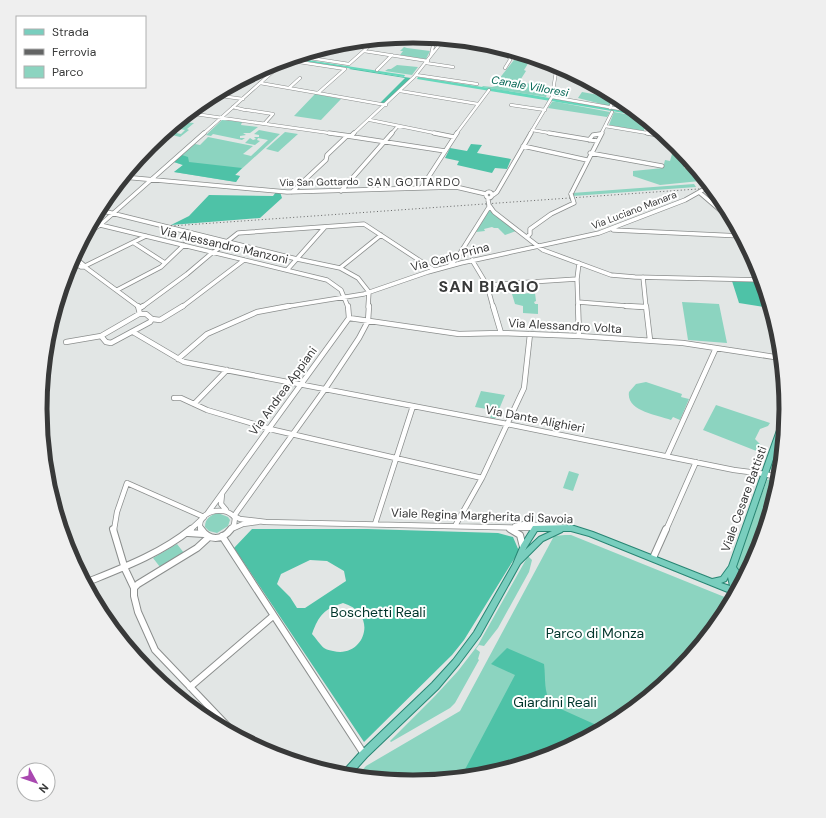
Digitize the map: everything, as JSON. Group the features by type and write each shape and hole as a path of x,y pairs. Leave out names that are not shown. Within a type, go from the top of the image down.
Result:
{"main road":[{"name":"Viale Cesare Battisti","path":"712,582 723,579 732,567 778,437"},
{"name":"Viale Regina Margherita di Savoia","path":"536,528 571,528 591,534 732,589"},
{"path":"350,769 364,754 435,686 456,662 477,634 516,566 523,547 536,528"},
{"path":"532,547 536,528"},
{"path":"516,566 532,547 549,534 571,528"},
{"name":"Viale Cesare Battisti","path":"732,567 736,573 739,574"},
{"name":"Viale Cesare Battisti","path":"732,567 732,580 734,585"}],"street":[{"path":"292,192 326,160 327,155 347,136 354,135 386,105 416,75 431,57 439,46 433,45 431,57"},
{"path":"309,58 350,64 370,46"},
{"path":"355,48 453,67"},
{"path":"376,70 392,55"},
{"path":"505,68 510,60 510,56"},
{"path":"297,62 344,69 318,93"},
{"path":"95,228 275,70"},
{"path":"448,266 457,258 489,206 490,197 497,192 545,110 551,99 556,72"},
{"path":"416,75 477,84"},
{"path":"289,88 300,78"},
{"path":"260,83 386,105"},
{"path":"422,187 445,151 489,90"},
{"path":"400,91 478,104"},
{"path":"223,96 243,99"},
{"path":"551,99 623,110"},
{"path":"610,108 612,103"},
{"path":"511,104 545,110"},
{"path":"233,107 273,114 264,124"},
{"path":"527,238 530,234 530,229 540,220 561,208 574,203 571,194 596,141 612,112"},
{"path":"197,114 445,151"},
{"path":"370,120 454,138"},
{"path":"341,190 398,126"},
{"path":"605,126 654,134"},
{"path":"532,130 596,141"},
{"path":"589,140 593,135 600,134"},
{"path":"523,146 587,160"},
{"path":"590,153 662,166"},
{"name":"Via San Gottardo","path":"130,177 292,192 456,187 486,194 490,197"},
{"name":"Via Luciano Manara","path":"537,247 611,230 685,200 705,189"},
{"path":"700,191 718,208"},
{"path":"107,209 124,204"},
{"path":"489,206 537,247 554,255 614,276 755,280"},
{"path":"106,211 297,259 340,268 358,278 369,292 368,321 355,346 234,516 235,523 233,529 222,536 188,533"},
{"path":"140,308 187,274 238,233 364,224 434,270"},
{"name":"Via Alessandro Manzoni","path":"100,225 332,281 338,286 345,298"},
{"path":"287,270 325,227"},
{"path":"611,230 735,236"},
{"path":"340,268 381,235"},
{"path":"77,265 81,267 85,266 146,236"},
{"path":"134,243 166,263"},
{"path":"552,243 552,251 554,255"},
{"path":"117,290 166,263 184,245"},
{"name":"Via Carlo Prina","path":"178,359 207,334 257,312 301,303 345,298 369,292 448,266 537,247"},
{"path":"457,258 461,263"},
{"path":"66,342 101,336 140,314 146,314 152,319 160,320 186,304 244,260"},
{"path":"472,260 487,285 501,333"},
{"path":"79,261 140,308"},
{"path":"579,263 577,279 579,336"},
{"path":"643,277 650,340"},
{"path":"487,285 577,279"},
{"path":"345,298 349,318"},
{"path":"578,302 646,307"},
{"path":"140,308 140,314"},
{"name":"Via Alessandro Volta","path":"349,318 459,334 501,333 650,340 775,357"},
{"name":"Via Andrea Appiani","path":"91,582 136,562 188,533 222,494 349,318"},
{"path":"101,336 106,342 111,343 133,332 150,322 152,319"},
{"name":"Via Dante Alighieri","path":"133,332 178,359 324,390 773,476"},
{"path":"455,526 457,519 482,478 521,396 526,380 530,334"},
{"path":"667,456 716,348"},
{"path":"194,404 227,370"},
{"path":"174,398 181,398 207,410 292,434 482,478"},
{"path":"375,524 413,406"},
{"path":"653,558 696,462"},
{"path":"204,516 127,483 113,527 124,567 131,586 134,588 134,596 138,612 155,650 223,722"},
{"path":"222,494 221,504 226,511 234,516"},
{"path":"206,535 200,527 204,516 216,510 226,511"},
{"name":"Viale Regina Margherita di Savoia","path":"234,516 240,519 266,522 536,528"},
{"name":"Viale Regina Margherita di Savoia","path":"233,529 243,524 266,522"},
{"path":"511,527 524,524 558,525 571,528"},
{"path":"503,527 519,532 522,537 523,547"},
{"path":"134,588 138,584 197,548 206,535"},
{"path":"222,536 364,754"},
{"path":"190,687 273,616"}],"green space":[{"path":"404,47 430,51 426,59 400,55 403,51 400,51"},
{"path":"514,60 529,62 524,70 526,71 519,82 551,87 550,95 547,95 546,97 482,87 497,86 498,84 495,84"},
{"path":"397,65 418,67 412,75 385,71"},
{"path":"351,68 411,78 384,104 380,103 405,78 349,69"},
{"path":"582,92 601,95 611,103 609,106 578,98"},
{"path":"315,94 341,99 321,120 294,116"},
{"path":"552,102 610,112 607,117 548,108"},
{"path":"614,112 630,115 648,129 644,129 644,131 609,125"},
{"path":"222,120 242,122 241,125 258,127 250,133 243,133 246,135 240,136 240,138 245,138 242,140 213,134 211,136 206,135"},
{"path":"186,122 194,123 187,129 189,130 180,137 171,135 174,132 181,134 185,130 178,129"},
{"path":"259,130 280,134 235,175 240,176 236,182 174,172 183,165 174,162 195,144 200,145 208,137 253,146 243,154 251,156 268,140 258,138 257,140 260,141 255,145 245,143 250,138 253,140 256,139 254,137 259,137 259,135 254,134"},
{"path":"285,132 298,134 278,152 266,149"},
{"path":"471,144 482,145 477,153 511,159 507,169 495,168 492,173 457,165 459,161 445,158 450,148 467,151"},
{"path":"672,154 676,155 684,164 684,168 689,169 699,181 660,185 633,176 633,171 663,168 665,160 670,161"},
{"path":"182,155 188,157 189,162 242,168 235,175 240,176 236,182 174,172 183,165 174,162"},
{"path":"694,184 696,187 573,196 572,193"},
{"path":"276,192 280,192 282,198 260,218 171,225 189,216 209,195 273,196"},
{"path":"489,210 516,231 505,235 498,228 492,227 484,229 485,231 476,232"},
{"path":"732,281 756,282 765,307 739,303"},
{"path":"535,293 536,301 534,302 535,304 538,304 538,314 523,313 523,306 515,304 512,294"},
{"path":"682,302 719,304 727,343 688,340"},
{"path":"646,382 682,394 681,397 689,399 680,420 673,417 671,420 651,414 637,408 632,404 629,398 629,392 636,384"},
{"path":"481,391 505,395 495,419 490,418 493,410 475,407"},
{"path":"716,405 770,423 768,426 760,429 755,439 761,445 759,452 703,430"},
{"path":"777,450 774,471 770,468"},
{"path":"569,471 579,474 573,491 563,488"},
{"path":"767,480 772,480 760,527 741,571 739,572 736,566"},
{"path":"218,513 228,517 230,520 228,526 217,533 209,531 205,527 207,519"},
{"name":"Boschetti Reali","path":"252,529 367,529 498,533 513,537 519,551 464,640 452,655 364,742 234,548","holes":["310,560 327,561 344,571 346,581 305,608 297,608 290,597 277,584 281,574","343,603 354,609 361,616 364,625 364,634 360,642 353,648 344,652 326,649 312,634 320,617 327,610"]},
{"name":"Parco di Monza","path":"571,535 726,598 703,632 672,668 636,699 596,726 575,737 531,756 508,763 461,772 413,775 361,771 366,766 460,711 554,536"},
{"path":"177,544 184,553 160,567 153,558"},
{"path":"528,556 532,560 529,572 498,628 484,646 479,645 476,649 480,652 479,660 455,703 450,708 391,742 390,741 458,671 478,645"},
{"path":"507,648 544,664 546,690 552,705 597,725 575,737 531,756 508,763 464,771 515,675 491,664"}],"shaded area":[{"path":"304,59 405,75 404,77 300,60"},
{"path":"418,77 527,94 625,112 629,114 417,79"}],"waterway":[{"path":"445,45 494,52"},
{"path":"515,57 516,59 524,60"}],"railway":[{"path":"171,226 705,189"}],"district":[{"name":"SAN GOTTARDO","path":"414,182"},
{"name":"SAN BIAGIO","path":"489,286"}],"water label":[{"name":"Canale Villoresi","path":"530,86"}],"park label":[{"name":"Giardini Reali","path":"555,702"}]}
